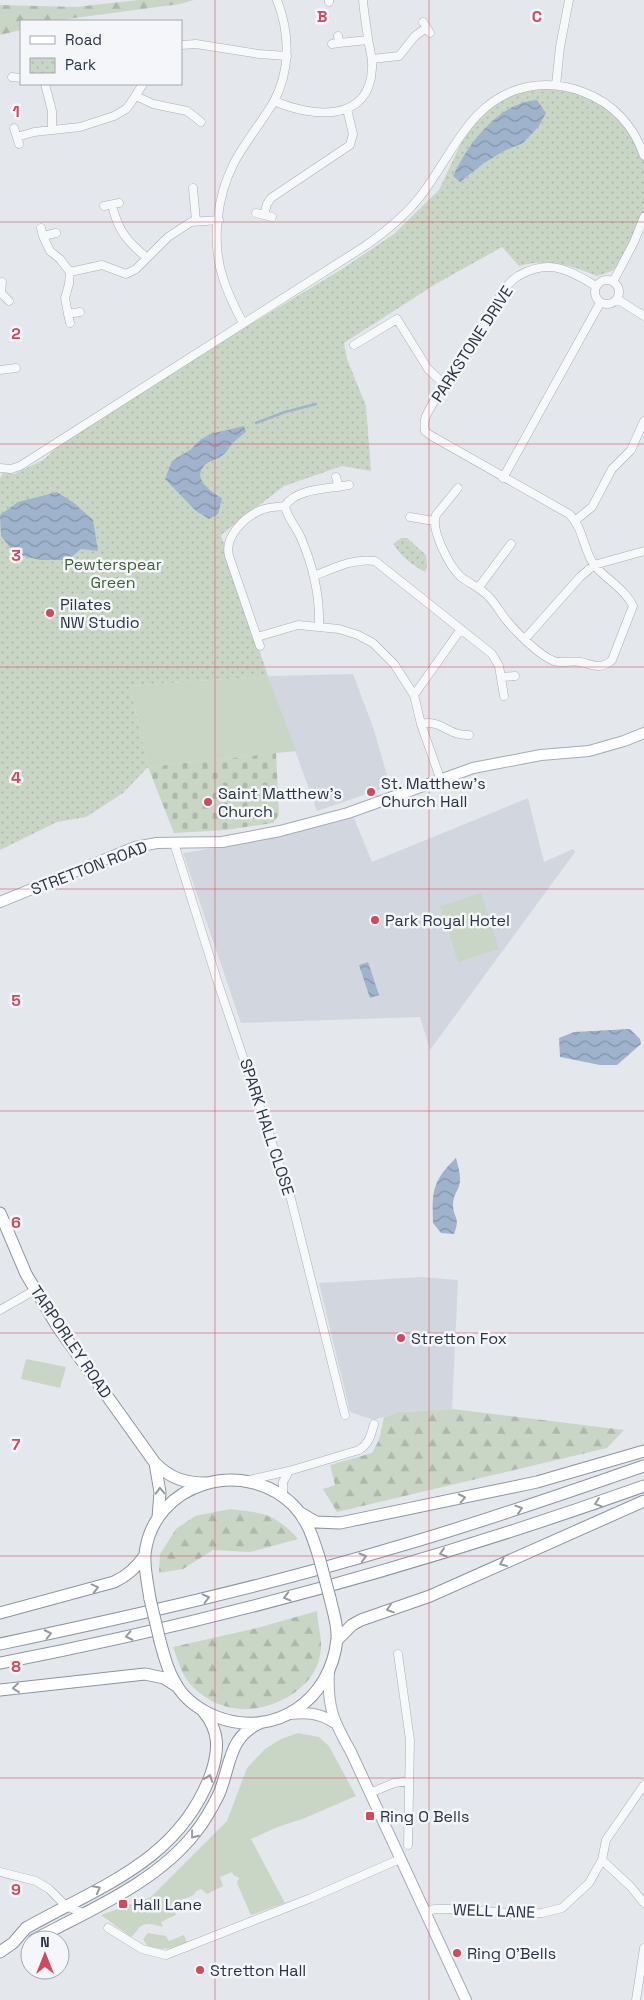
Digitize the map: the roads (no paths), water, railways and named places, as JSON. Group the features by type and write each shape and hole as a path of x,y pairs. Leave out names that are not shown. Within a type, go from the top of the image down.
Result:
{"highway":[{"name":"TARPORLEY ROAD","path":"0,1213 16,1254 57,1326 155,1463 164,1472 180,1481 206,1483"},
{"path":"176,1686 160,1641 150,1599 145,1555 158,1518 179,1497 189,1490 206,1483 243,1480 265,1486 283,1497 311,1520 322,1523 340,1523 537,1482 644,1451"},
{"name":"TARPORLEY ROAD","path":"155,1463 160,1492 158,1518"},
{"path":"0,1644 171,1607 342,1563 540,1502 644,1466"},
{"path":"0,1663 172,1626 343,1582 488,1539 644,1486"},
{"path":"337,1640 352,1625 361,1620 430,1596 644,1501"},
{"path":"52,1930 139,1883 169,1862 196,1832 212,1808 238,1740 248,1728 290,1714 300,1707 316,1693 329,1671 337,1640 336,1620 312,1535 299,1512"},
{"path":"0,1613 114,1582 136,1567 145,1555"},
{"path":"0,1690 129,1675 146,1674 164,1678 176,1686 202,1711 216,1732 217,1752 206,1786 179,1832 149,1858 114,1880 26,1928 13,1943 0,1952"},
{"path":"202,1711 233,1722 262,1722"},
{"path":"13,1943 20,1942"}],"main road":[{"name":"STRETTON ROAD","path":"0,902 136,847 157,843 222,842 296,827 354,810 440,778 474,768 508,760 589,751 644,733"},
{"path":"329,1671 329,1701 335,1723 351,1752 466,2000"},
{"path":"290,1714 312,1713 335,1723"}],"street":[{"path":"243,323 230,297 220,269 217,242 218,220 224,190 232,168 274,101 282,78 286,56 286,25 277,0"},
{"path":"274,101 324,113 333,113 347,109 360,100 368,88 372,77 372,59 363,0"},
{"path":"556,85 560,47 569,0"},
{"path":"372,59 399,56 415,36 426,28"},
{"path":"336,41 368,40"},
{"path":"182,45 196,44 259,54 286,56"},
{"path":"46,85 52,111 52,130"},
{"path":"14,128 18,141 34,132 74,128 114,116 126,109 142,85"},
{"path":"0,468 11,469 20,466 365,246 387,230 419,198 467,126 494,101 522,88 556,85 588,94 616,112 633,132 644,156"},
{"path":"136,96 153,104 187,111 201,123"},
{"path":"264,215 271,198 350,145 353,134 347,109"},
{"path":"193,188 196,221"},
{"path":"112,205 123,234 147,258"},
{"path":"614,282 644,217"},
{"path":"70,272 102,265 126,274 136,269 168,237 196,221 218,220"},
{"path":"41,228 47,248 60,259 70,272 65,298 70,323"},
{"path":"44,236 56,233"},
{"name":"PARKSTONE DRIVE","path":"503,478 425,431 426,416 477,339 503,293 519,276 542,267 557,267 571,271 596,286"},
{"path":"606,280 614,282 618,288 618,299 611,304 600,303 595,297 596,286 606,280"},
{"path":"2,282 0,293 9,301"},
{"path":"618,299 644,316"},
{"path":"458,488 434,521 435,530 452,566 462,577 479,587 491,598 506,620 552,661 582,662 600,667 612,660 633,606 624,594 594,565 576,520 569,514 503,478 600,303"},
{"path":"68,314 80,312"},
{"path":"354,345 397,319 415,345 428,369 445,385"},
{"path":"0,370 16,368"},
{"path":"576,520 592,507 612,470 631,450 642,431 644,421"},
{"path":"336,477 339,487"},
{"path":"260,646 229,556 228,540 232,533 255,513 264,509 285,506 294,496 311,491 349,485"},
{"path":"285,506 290,520 300,536 314,576 320,606 319,626"},
{"path":"410,517 434,521"},
{"path":"479,587 511,544"},
{"path":"525,638 580,577 594,565 644,551"},
{"path":"314,576 348,563 367,560 375,561 492,654 499,666 504,696"},
{"path":"257,637 298,625 319,626 339,629 373,644 394,664 414,695 421,724 440,778"},
{"path":"414,695 461,629"},
{"path":"502,677 516,676"},
{"path":"421,724 436,722 452,733 469,735"},
{"name":"SPARK HALL CLOSE","path":"174,843 217,980 291,1199 345,1415"},
{"path":"0,1310 35,1290"},
{"path":"243,1480 289,1471 359,1450 367,1443 374,1424"},
{"path":"283,1497 282,1482 289,1471"},
{"path":"398,1654 410,1740 408,1845"},
{"path":"370,1793 394,1783 408,1781"},
{"name":"WELL LANE","path":"425,1912 440,1909 526,1914 562,1908 589,1883 602,1860 606,1840 644,1785"},
{"path":"108,1928 142,1949 166,1955 311,1898 400,1859"},
{"path":"602,1860 644,1902"},
{"path":"0,1872 36,1881 49,1889 66,1906 83,1913"},
{"path":"636,2000 644,1948"}],"water":[{"path":"537,100 546,113 539,126 523,143 504,151 484,163 460,182 453,176 467,151 486,127 510,109 523,103"},
{"path":"244,426 246,432 225,453 206,464 201,471 200,476 205,485 222,498 218,514 209,519 196,511 165,479 172,461 190,450 200,440 210,434"},
{"path":"57,492 74,503 93,520 98,551 81,549 68,560 40,560 15,554 1,536 0,515 18,502"},
{"path":"368,962 379,995 370,998 359,965"},
{"path":"630,1029 640,1039 641,1044 617,1065 600,1065 560,1057 559,1038 574,1032"},
{"path":"456,1158 460,1179 453,1204 457,1224 454,1234 441,1233 433,1223 435,1188 442,1174"}],"waterway":[{"path":"256,423 285,412 316,404"}],"place":[{"name":"Pilates NW Studio","path":"50,613"},
{"name":"St. Matthew's Church Hall","path":"371,792"},
{"name":"Saint Matthew's Church","path":"208,802"},
{"name":"Park Royal Hotel","path":"375,920"},
{"name":"Stretton Fox","path":"401,1338"},
{"name":"Ring O Bells","path":"370,1816"},
{"name":"Hall Lane","path":"123,1904"},
{"name":"Ring O'Bells","path":"457,1953"},
{"name":"Stretton Hall","path":"200,1970"}],"park label":[{"name":"Pewterspear Green","path":"113,573"}]}
